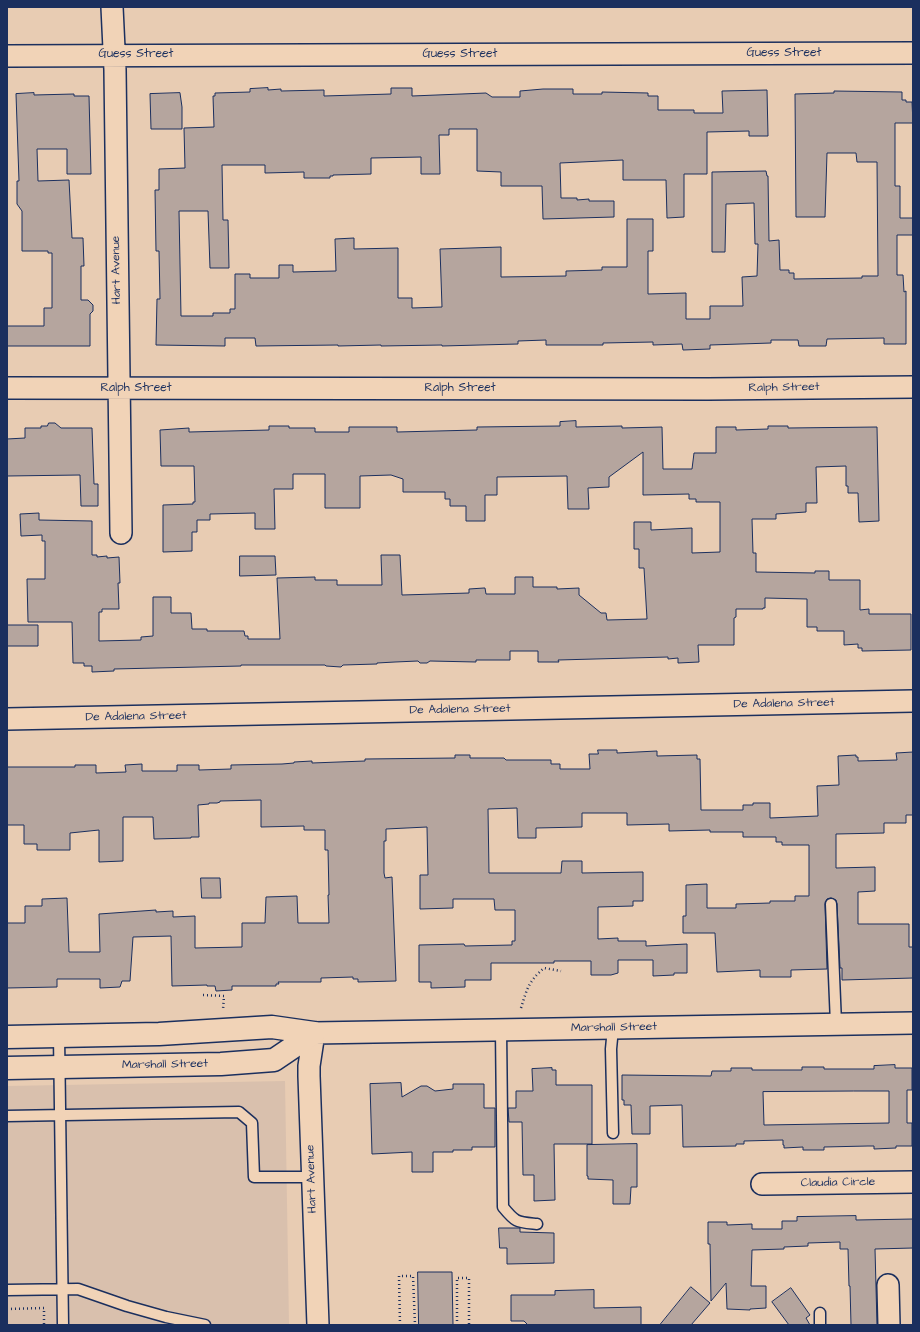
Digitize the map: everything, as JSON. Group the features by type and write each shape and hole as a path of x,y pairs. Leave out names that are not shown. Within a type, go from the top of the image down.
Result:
{"street":[{"name":"Hart Avenue","path":"112,7 121,534"},
{"name":"Guess Street","path":"7,56 114,54 913,53"},
{"name":"Ralph Street","path":"7,388 708,389 913,386"},
{"name":"De Adalena Street","path":"7,719 913,701"},
{"name":"Marshall Street","path":"7,1037 159,1034 272,1028 314,1033 913,1023"},
{"name":"Hart Avenue","path":"314,1033 309,1076 318,1325"},
{"name":"Marshall Street","path":"7,1068 221,1064 274,1060 314,1033"},
{"name":"Claudia Circle","path":"762,1184 913,1182"},
{"path":"888,1285 890,1325"}],"lane":[{"path":"831,904 836,1024"},
{"path":"613,1028 611,1049 613,1133"},
{"path":"501,1030 503,1207 512,1219 520,1223 537,1224"},
{"path":"60,1036 63,1325"},
{"path":"7,1116 239,1112 252,1123 254,1177 312,1177"},
{"path":"7,1290 78,1289 127,1306 166,1317 205,1325"},
{"path":"820,1313 820,1325"}],"path":[{"path":"521,1008 527,989 534,977 544,968 561,971"},
{"path":"203,995 224,996 223,1012"},
{"path":"400,1325 399,1276 413,1276 415,1325"},
{"path":"457,1325 457,1278 469,1278 469,1325"},
{"path":"7,1309 44,1308 44,1325"}],"shaded area":[{"path":"285,1081 289,1325 7,1325 7,1086"}],"building":[{"path":"268,88 268,90 281,89 281,91 324,90 324,96 391,94 391,88 412,88 412,96 486,93 492,97 520,97 520,91 543,89 573,89 573,94 602,94 602,92 648,93 648,96 658,96 658,110 694,110 694,113 723,113 722,91 767,90 768,136 749,136 749,131 707,132 707,174 684,174 684,217 667,218 666,180 623,180 623,160 560,163 561,198 577,198 577,200 589,199 589,201 614,201 614,217 543,219 542,186 501,186 501,172 477,171 477,129 449,129 449,135 439,135 440,174 421,174 421,157 371,158 371,174 333,175 330,176 330,178 304,178 304,172 265,173 265,165 222,165 223,220 228,220 229,268 210,268 208,211 179,211 181,316 213,316 213,313 230,313 230,309 235,309 235,274 250,274 250,278 279,278 279,265 293,265 293,272 336,271 335,239 354,238 354,249 398,248 398,298 412,298 412,308 442,307 440,249 501,247 501,277 566,276 566,271 602,270 602,267 627,267 627,219 653,219 653,251 648,251 648,294 686,293 686,319 710,319 710,306 743,306 742,277 757,276 758,244 755,244 754,203 726,204 725,252 712,252 712,172 766,171 768,176 769,241 779,240 780,270 789,270 789,273 794,273 794,279 862,278 862,276 878,276 877,162 857,162 856,153 827,153 825,217 796,217 795,94 834,93 834,91 902,92 902,100 912,102 913,123 895,123 895,186 900,186 900,218 913,218 913,235 897,235 897,275 903,275 904,292 906,291 906,344 884,344 884,338 827,339 826,346 799,346 798,340 771,340 771,343 710,345 710,349 683,350 682,344 653,345 653,342 603,343 603,345 546,345 546,340 518,341 518,344 442,346 256,346 255,338 225,338 225,346 156,345 157,299 160,299 159,251 156,251 155,190 159,190 159,169 185,168 184,128 214,127 213,96 215,96 215,93 250,92 250,89"},
{"path":"34,93 34,95 74,94 74,96 89,96 91,174 67,174 67,149 37,149 38,181 69,180 72,238 83,238 84,266 81,266 81,300 88,300 93,305 93,311 90,314 90,346 7,346 7,326 44,326 44,308 52,308 52,253 48,253 48,251 22,251 22,211 17,204 17,181 19,181 16,94"},
{"path":"180,93 182,107 182,129 151,129 150,94"},
{"path":"576,421 576,427 662,427 663,469 692,469 694,453 716,453 716,427 736,427 736,430 768,429 768,426 788,426 788,428 877,427 879,521 859,522 858,493 848,493 848,486 846,486 846,466 816,467 817,503 806,503 806,512 776,514 776,519 752,519 753,553 756,553 756,572 815,573 815,571 829,571 829,580 860,580 860,610 869,609 869,614 911,614 911,650 862,651 862,648 858,648 858,644 844,645 844,631 817,631 817,627 807,627 807,599 765,598 765,608 763,609 736,609 736,617 734,618 734,645 698,645 699,662 678,663 678,658 668,659 668,657 558,660 559,662 538,662 538,651 510,651 510,660 476,660 476,662 430,661 427,663 420,663 418,661 343,665 341,667 325,665 241,665 114,669 114,671 92,672 92,666 84,666 84,663 73,663 72,622 28,622 27,579 45,579 45,541 42,541 42,535 21,536 20,514 39,513 39,520 92,521 92,555 97,555 97,557 107,556 107,558 119,557 119,609 102,609 102,612 99,612 99,641 141,640 141,637 153,636 153,597 171,597 171,613 191,613 192,629 207,629 207,631 244,631 245,636 248,636 248,639 280,639 277,578 315,577 315,580 337,580 337,585 382,585 381,555 400,555 402,595 469,593 469,589 484,588 486,594 515,594 515,577 533,577 533,587 557,587 557,589 579,588 579,595 601,613 606,613 607,620 647,619 644,568 639,568 639,549 634,549 634,522 651,522 651,530 692,528 692,553 720,552 720,502 696,502 696,499 689,499 689,494 643,495 643,452 609,477 609,487 588,488 589,509 568,509 567,476 497,477 497,495 485,495 485,521 466,521 466,506 450,506 450,499 445,499 445,492 403,492 403,479 391,475 360,476 360,508 325,508 325,474 293,474 293,489 274,489 275,529 255,529 255,513 210,514 210,520 197,520 197,532 192,532 192,551 163,552 163,505 193,504 193,502 195,502 194,466 161,466 160,430 189,428 189,432 269,430 269,426 289,426 289,428 315,428 315,432 349,432 349,427 397,427 397,432 477,430 477,427 560,426 560,422"},
{"path":"49,423 55,423 61,428 92,428 94,484 98,484 98,506 81,506 80,475 7,476 7,439 25,438 25,428 41,428 41,426 47,426"},
{"path":"240,556 275,556 276,575 240,576"},
{"path":"7,625 38,625 38,646 7,646"},
{"path":"598,750 617,750 617,753 657,751 657,756 697,755 697,759 700,759 701,810 743,810 743,805 753,805 753,803 770,803 770,818 818,816 817,786 839,785 838,756 856,755 856,757 858,757 858,761 897,760 896,753 913,752 913,815 906,815 906,823 884,823 884,833 836,834 836,868 875,867 875,891 858,892 858,924 909,924 909,947 913,947 913,978 842,980 842,968 840,968 837,904 836,900 831,898 827,899 825,904 827,969 791,970 791,977 760,977 760,970 717,972 715,933 683,933 683,916 686,916 686,885 707,884 707,908 736,908 736,904 770,903 770,901 795,901 795,896 809,896 809,845 782,845 782,842 776,842 776,837 743,837 743,832 710,832 710,830 669,831 669,824 627,825 627,813 582,813 582,827 536,828 536,838 518,838 517,808 488,809 489,873 561,873 562,861 582,861 582,873 643,872 643,901 633,901 633,906 598,907 598,939 618,938 618,941 646,941 646,946 687,944 687,973 653,976 653,960 618,960 618,973 611,975 591,975 591,961 554,961 554,963 491,963 491,980 465,980 465,987 431,988 431,982 419,982 419,945 512,945 512,941 515,941 515,910 495,910 494,899 453,899 453,908 420,909 420,875 428,875 427,827 386,829 386,841 384,841 384,873 385,878 392,877 396,981 358,982 358,979 353,979 353,977 321,978 321,982 278,982 279,984 276,984 276,986 232,986 232,990 216,991 215,986 207,985 172,986 171,936 133,937 130,981 122,981 120,987 100,988 100,979 57,979 57,987 7,988 7,923 25,923 25,906 42,906 42,899 67,898 69,952 100,952 99,914 156,910 156,912 173,911 173,917 195,916 195,948 242,947 242,923 265,923 266,897 297,896 298,923 329,923 329,895 328,850 325,850 325,830 304,830 304,826 261,827 261,800 220,801 217,803 198,805 199,837 191,838 154,839 153,817 123,817 123,861 99,862 99,830 70,833 70,850 37,850 37,844 24,844 24,825 7,825 7,767 75,767 75,765 96,765 96,773 126,772 125,765 142,764 142,771 177,771 177,765 199,765 199,770 231,769 231,765 282,764 312,761 312,763 365,761 365,759 455,758 455,755 470,755 470,758 551,760 551,764 560,764 560,769 590,769 589,754 598,754"},
{"path":"201,878 220,878 221,898 202,898"},
{"path":"895,1065 895,1068 912,1068 912,1090 907,1090 907,1123 912,1123 912,1146 896,1146 896,1148 874,1149 874,1146 824,1147 824,1150 803,1150 803,1147 784,1148 783,1140 744,1141 744,1144 736,1144 736,1146 683,1147 682,1105 650,1106 650,1134 632,1134 631,1105 624,1105 624,1100 622,1100 622,1075 711,1076 712,1071 731,1071 731,1068 752,1068 752,1070 802,1070 802,1067 824,1067 824,1069 874,1069 874,1066","holes":["889,1091 889,1123 764,1125 763,1092"]},
{"path":"552,1068 552,1070 556,1070 556,1085 592,1085 592,1144 554,1144 555,1200 534,1201 534,1175 523,1175 522,1122 509,1122 508,1108 516,1108 516,1091 533,1091 532,1069"},
{"path":"401,1083 402,1097 421,1086 427,1086 435,1091 453,1089 453,1084 484,1084 484,1108 495,1108 495,1147 472,1147 472,1150 433,1152 433,1172 412,1172 412,1152 372,1154 370,1084"},
{"path":"637,1144 637,1187 631,1187 630,1204 613,1204 613,1180 588,1179 587,1145"},
{"path":"856,1216 856,1220 913,1219 913,1248 875,1249 877,1325 851,1325 848,1249 840,1249 840,1242 808,1243 808,1246 784,1247 784,1249 752,1250 751,1286 766,1286 766,1308 750,1310 727,1309 726,1283 711,1301 708,1222 727,1222 727,1225 752,1224 752,1229 782,1229 782,1221 797,1221 797,1217"},
{"path":"499,1228 520,1228 520,1232 554,1233 554,1263 507,1264 507,1248 500,1248"},
{"path":"418,1272 452,1272 453,1325 419,1325"},
{"path":"691,1287 710,1303 691,1325 660,1325"},
{"path":"791,1288 810,1315 806,1318 810,1325 789,1325 772,1302"},
{"path":"594,1290 594,1308 641,1307 641,1325 528,1325 524,1321 511,1321 511,1295 555,1295 555,1291"}]}
